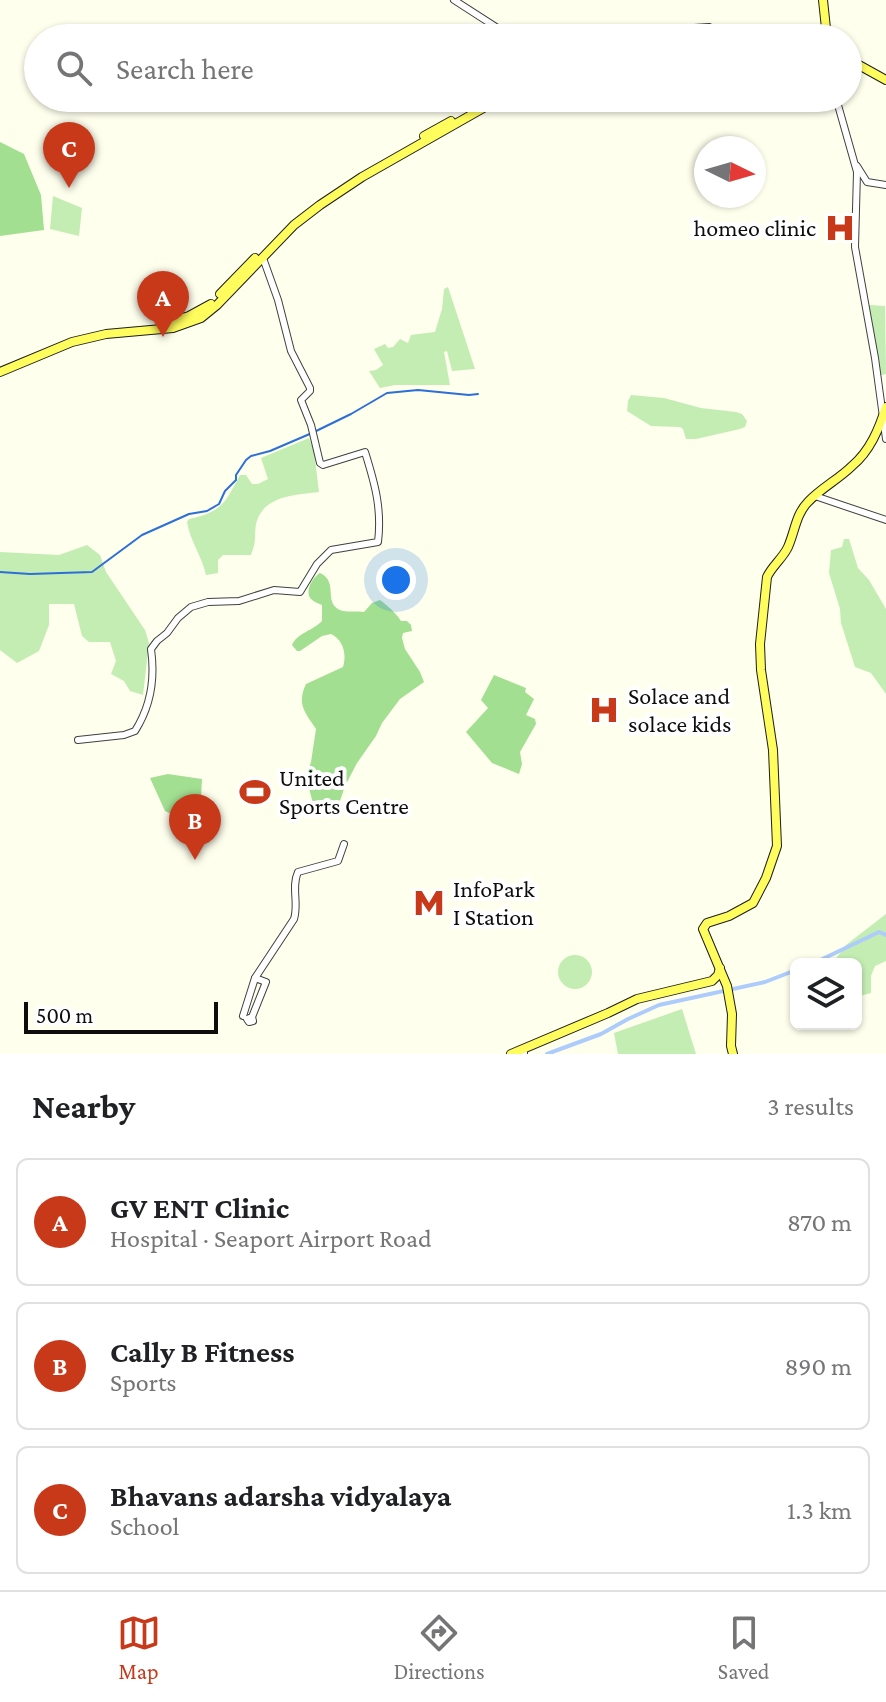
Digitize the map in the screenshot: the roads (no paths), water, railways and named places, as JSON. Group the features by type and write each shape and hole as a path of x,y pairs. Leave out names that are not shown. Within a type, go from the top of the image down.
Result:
{"main road":[{"path":"823,0 825,24"},
{"path":"862,65 886,78"},
{"path":"130,332 171,322 206,308 300,215 359,173 466,112"},
{"path":"0,371 72,342 106,334 173,328 201,318 294,225 362,177 476,112"},
{"path":"733,1054 732,1014 725,981 703,933 707,923 733,915 753,903 777,846 774,759 761,670 760,630 767,577 787,550 805,505 859,460 871,444 884,412"},
{"path":"524,1054 638,1002 712,981 718,975 725,981"},
{"path":"511,1054 637,999 725,981"}],"street":[{"path":"454,0 491,24"},
{"path":"840,112 857,172 855,247 886,439"},
{"path":"855,163 867,182 886,185"},
{"path":"78,740 135,731 153,685 151,649 191,607 208,602 239,601 274,590 300,592 317,564 331,550 378,542 378,499 365,452 323,465 320,463 301,400 310,388 291,351 263,258"},
{"path":"815,496 886,520"},
{"path":"271,972 246,1018 255,978 294,919 294,886 298,872 338,861 344,844"},
{"path":"255,978 266,982"}],"waterway":[{"path":"0,572 92,572 142,535 219,504 251,456 312,433 387,393 418,390 478,394"},
{"path":"825,958 879,932 886,935"},
{"path":"547,1054 601,1034 659,1005 765,982 790,972"}],"place":[{"name":"Bhavans adarsha vidyalaya","path":"69,188"},
{"name":"homeo clinic","path":"840,228"},
{"name":"GV ENT Clinic","path":"163,337"},
{"name":"Solace and solace kids","path":"604,710"},
{"name":"United Sports Centre","path":"255,792"},
{"name":"Cally B Fitness","path":"195,860"},
{"name":"InfoPark I Station","path":"429,903"}]}
